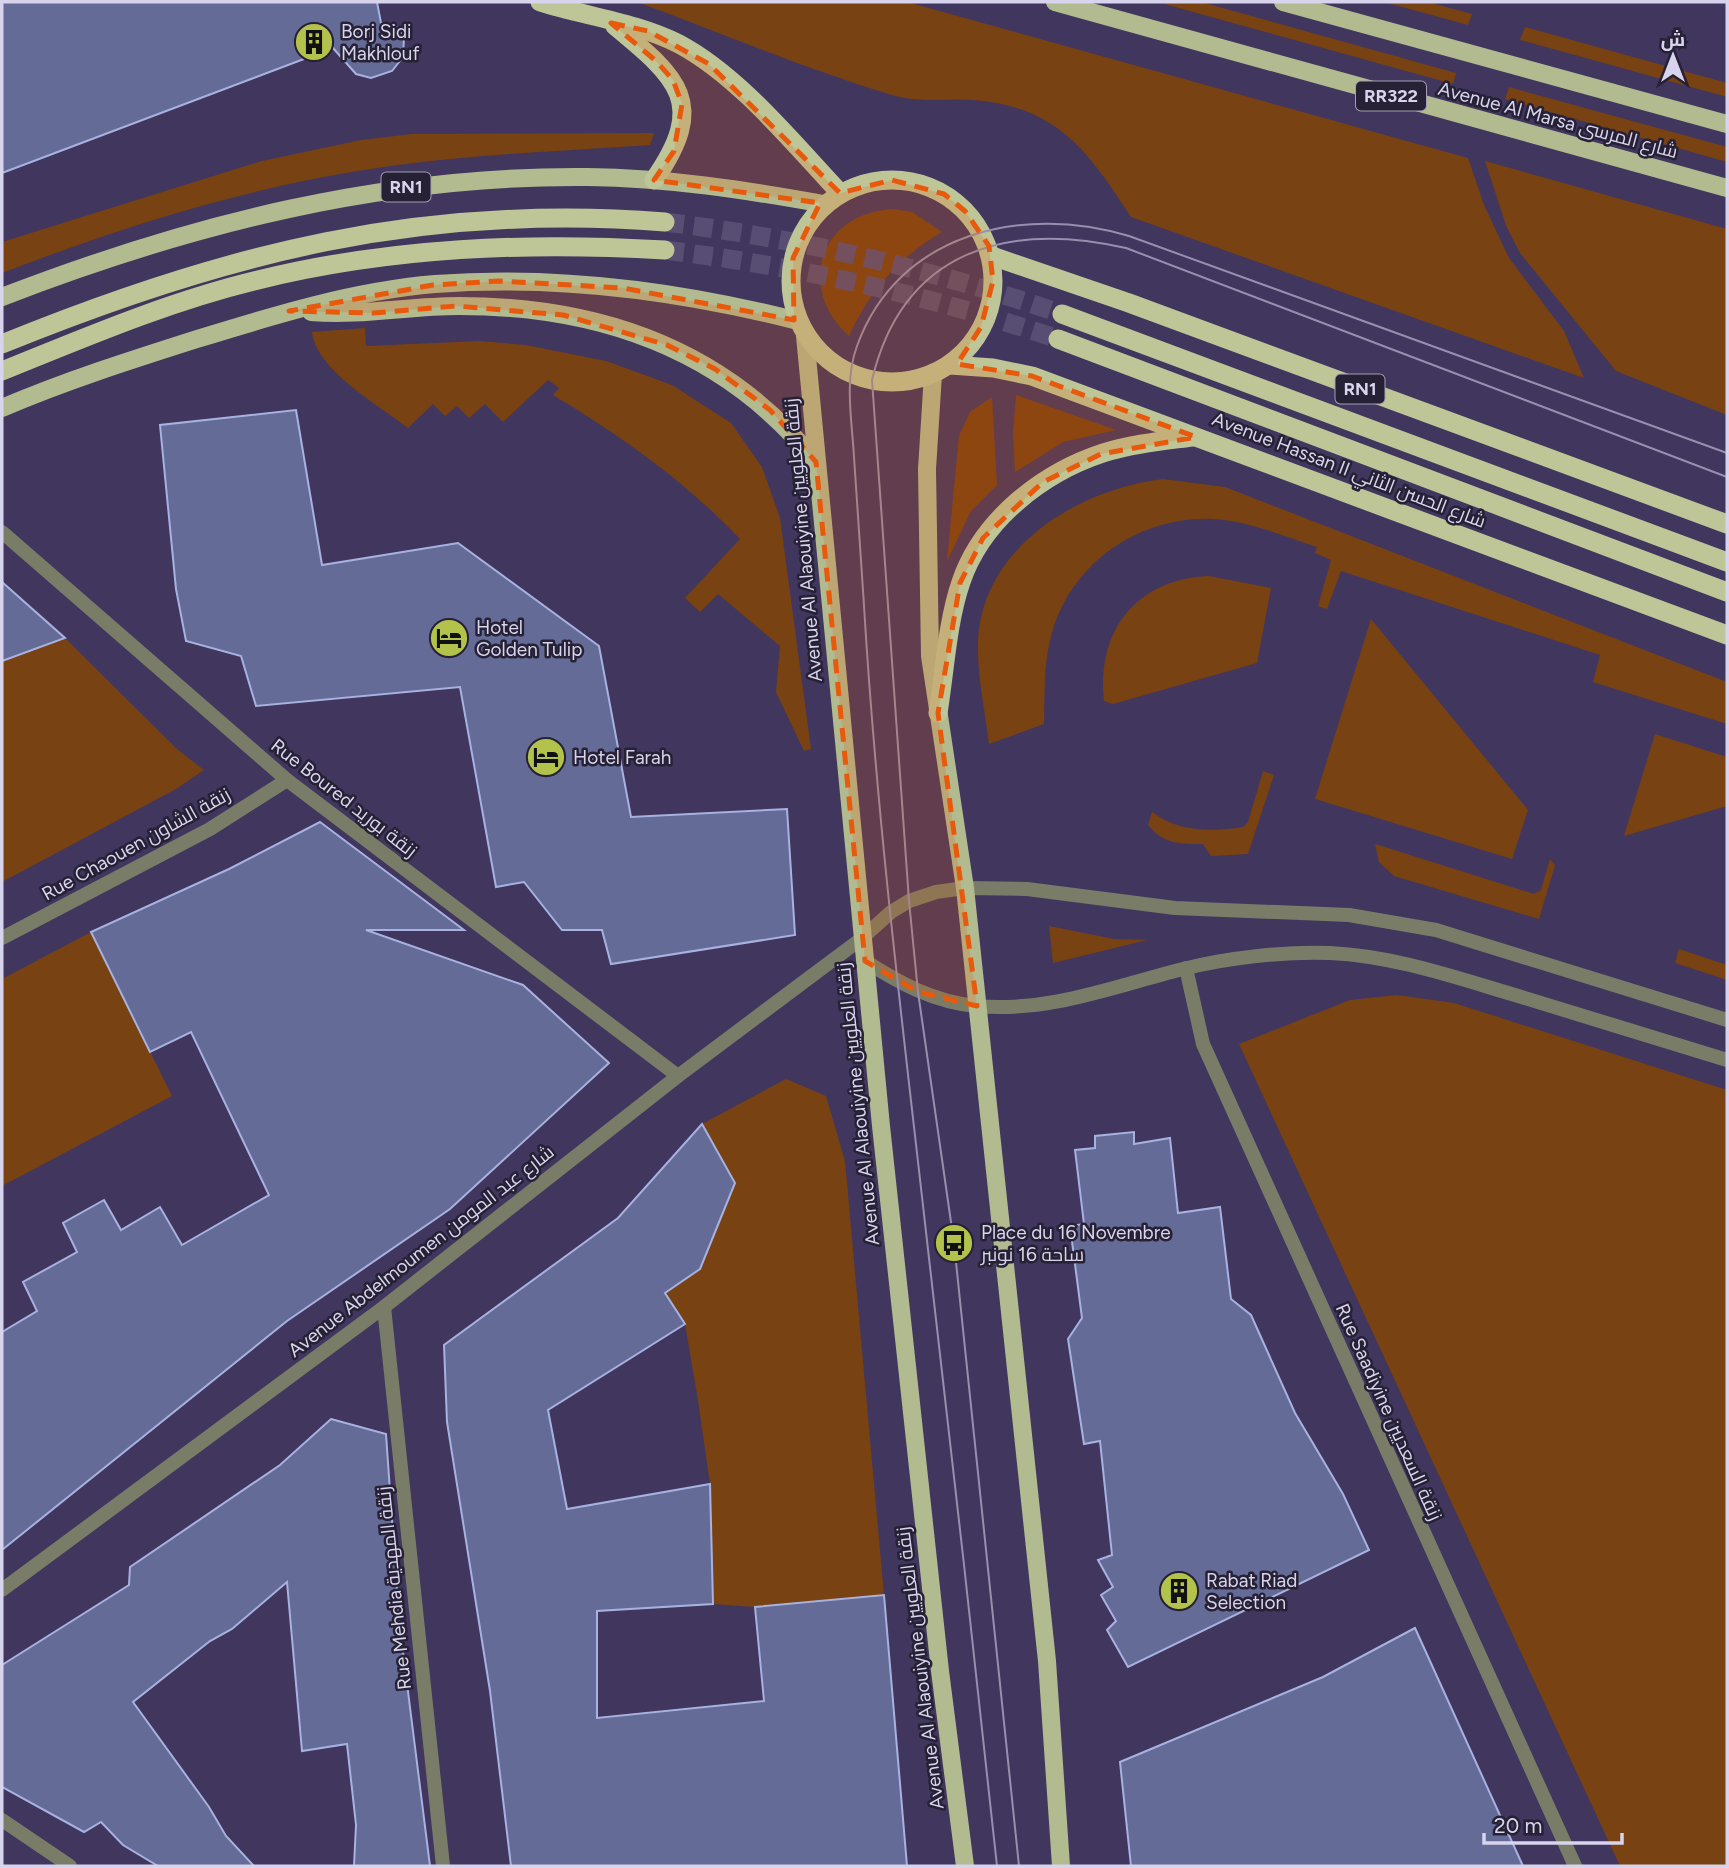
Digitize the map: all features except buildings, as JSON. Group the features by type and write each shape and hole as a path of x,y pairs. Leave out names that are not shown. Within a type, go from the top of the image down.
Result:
{"highway":[{"path":"540,2 611,23 648,30 679,44 709,64 785,134 832,198 810,220 793,258 791,290 802,328 824,358 849,373 872,380 913,380 942,369"},
{"path":"611,23 656,61 673,80 682,104 681,130 674,151 654,180"},
{"name":"RN1","path":"832,198 865,183 892,180 919,184 944,194 965,211 982,231 992,256 990,304 967,348 942,369"},
{"path":"2,344 171,280 257,256 342,237 488,218 606,218 665,222"},
{"path":"2,371 103,330 205,295 338,263 501,246 583,245 665,250"},
{"name":"RN1","path":"992,256 1129,303 1727,524"},
{"path":"1062,314 1727,562"},
{"path":"1058,339 1727,592"},
{"name":"Avenue Hassan II شارع الحسن الثاني","path":"942,369 993,368 1032,376 1727,635"},
{"path":"938,713 960,583 982,538 999,519 1043,482 1081,462 1132,445 1196,437"}],"main road":[{"name":"Avenue Al Marsa شارع المرسى","path":"1055,2 1727,188"},
{"name":"Avenue Al Marsa شارع المرسى","path":"1283,2 1727,124"},
{"name":"RN1","path":"2,297 160,240 247,216 335,198 462,181 590,177 654,180 832,198"},
{"path":"2,408 103,368 289,311 420,286 499,281 623,288 724,304 802,328"},
{"path":"289,311 346,314 456,306 510,308 564,314 616,327 667,345 715,369 744,388 794,435 816,461"},
{"name":"Avenue Al Alaouiyine زنقة العلويين","path":"802,328 861,939 939,1658 965,1866"},
{"path":"942,369 927,437 928,627 938,713 965,888 1047,1661 1061,1866"}],"street":[{"name":"Rue Boured زنقة بوريد","path":"2,532 287,780 677,1076"},
{"name":"Rue Chaouen زنقة الشاون","path":"2,938 210,829 287,780"},
{"name":"Avenue Abdelmoumen شارع عبد المومن","path":"2,1590 384,1307 677,1076 861,939 891,912 909,901 936,892 965,888 1027,889 1175,908 1349,915 1393,922 1436,930 1727,1020"},
{"path":"865,961 918,992 977,1006 1040,1005 1085,996 1186,968 1264,957 1326,953 1359,955 1425,968 1727,1060"},
{"name":"Rue Saadiyine زنقة السعديين","path":"1186,968 1203,1044 1575,1866"},
{"name":"Rue Mehdia زنقة المهدية","path":"384,1307 443,1866"},
{"path":"2,1820 70,1866"}],"highlighted area":[{"path":"611,23 648,31 709,64 840,193 892,180 944,194 965,211 989,246 993,281 981,327 957,364 1032,376 1196,437 1101,454 1043,482 983,538 960,583 938,713 977,1006 918,992 865,961 816,462 770,410 715,369 667,345 563,315 456,306 374,313 289,311 433,285 499,281 623,288 794,320 793,258 820,203 654,180 674,151 682,104 673,80 656,61"}],"shaded area":[{"path":"637,2 907,2 1468,158 1484,205 1509,258 1564,331 1584,378 1131,217 1084,153 1048,122 1027,112 1001,104 972,100 922,100 892,95"},
{"path":"1157,2 1201,2 1456,73 1453,84"},
{"path":"1384,2 1428,2 1472,14 1468,25"},
{"path":"1525,27 1727,83 1727,97 1520,40"},
{"path":"1509,87 1727,147 1727,162 1505,99"},
{"path":"654,133 650,145 422,162 291,184 144,223 2,273 2,242 262,161 361,140 412,134"},
{"path":"1485,161 1727,229 1727,415 1616,371 1520,253 1507,228"},
{"path":"894,209 912,212 942,232 912,253 887,276 866,304 849,336 832,317 823,296 820,275 824,255 833,238 848,223 869,213"},
{"path":"365,328 366,346 480,341 526,345 606,361 672,385 731,423 762,467 780,518 811,749 804,751 776,692 780,646 718,594 700,612 685,598 740,539 719,518 651,461 553,395 559,388 548,380 503,422 485,404 469,418 457,406 445,416 433,404 408,428 336,373 316,346 312,332"},
{"path":"1016,395 1116,430 1063,442 1015,472 1013,433"},
{"path":"992,397 997,485 971,511 947,561 959,436 970,412"},
{"path":"1163,479 1225,487 1727,682 1727,724 1593,682 1600,655 1341,571 1327,609 1318,606 1331,560 1315,553 1317,547 1253,526 1213,519 1186,520 1135,535 1092,565 1075,585 1052,633 1046,667 1044,724 989,744 978,643 983,609 996,578 1016,552 1040,529 1068,510 1099,495"},
{"path":"1209,576 1271,588 1257,663 1113,704 1104,701 1103,675 1107,652 1126,613 1142,598 1161,587 1183,579"},
{"path":"1371,619 1528,810 1512,859 1315,799"},
{"path":"65,638 178,750 204,770 176,789 2,882 2,661"},
{"path":"1655,734 1727,757 1727,806 1624,836"},
{"path":"1263,771 1274,775 1248,854 1211,856 1203,844 1179,843 1166,839 1148,825 1152,812 1162,819 1196,829 1243,827 1248,822"},
{"path":"1375,844 1534,894 1541,890 1550,859 1555,865 1539,919 1394,876 1379,862"},
{"path":"1049,926 1114,939 1147,940 1053,963"},
{"path":"91,932 172,1096 2,1186 2,979"},
{"path":"1679,949 1727,965 1727,980 1675,963"},
{"path":"1397,995 1454,1003 1727,1090 1727,1866 1620,1866 1239,1044 1350,1000"},
{"path":"786,1079 826,1096 845,1161 884,1595 755,1607 713,1604 710,1484 698,1400 685,1324 665,1293 700,1269 735,1183 702,1124"}],"tunnel":[{"path":"665,222 766,237 866,258 964,283 1062,314"},
{"path":"665,250 864,284 961,309 1058,339"}],"tram line":[{"path":"997,1866 894,948 869,675 850,387 857,346 876,307 902,276 933,253 969,236 1008,227 1048,224 1089,227 1129,236 1727,453"},
{"path":"1019,1866 954,1243 918,992 909,901 872,380 887,336 908,301 935,274 966,255 1002,244 1040,239 1082,241 1126,248 1727,477"}],"place":[{"name":"Borj Sidi Makhlouf","path":"314,42"},
{"name":"Hotel Golden Tulip","path":"449,638"},
{"name":"Hotel Farah","path":"546,757"},
{"name":"Place du 16 Novembre ساحة 16 نونبر","path":"954,1243"},
{"name":"Rabat Riad Selection","path":"1179,1591"}]}
